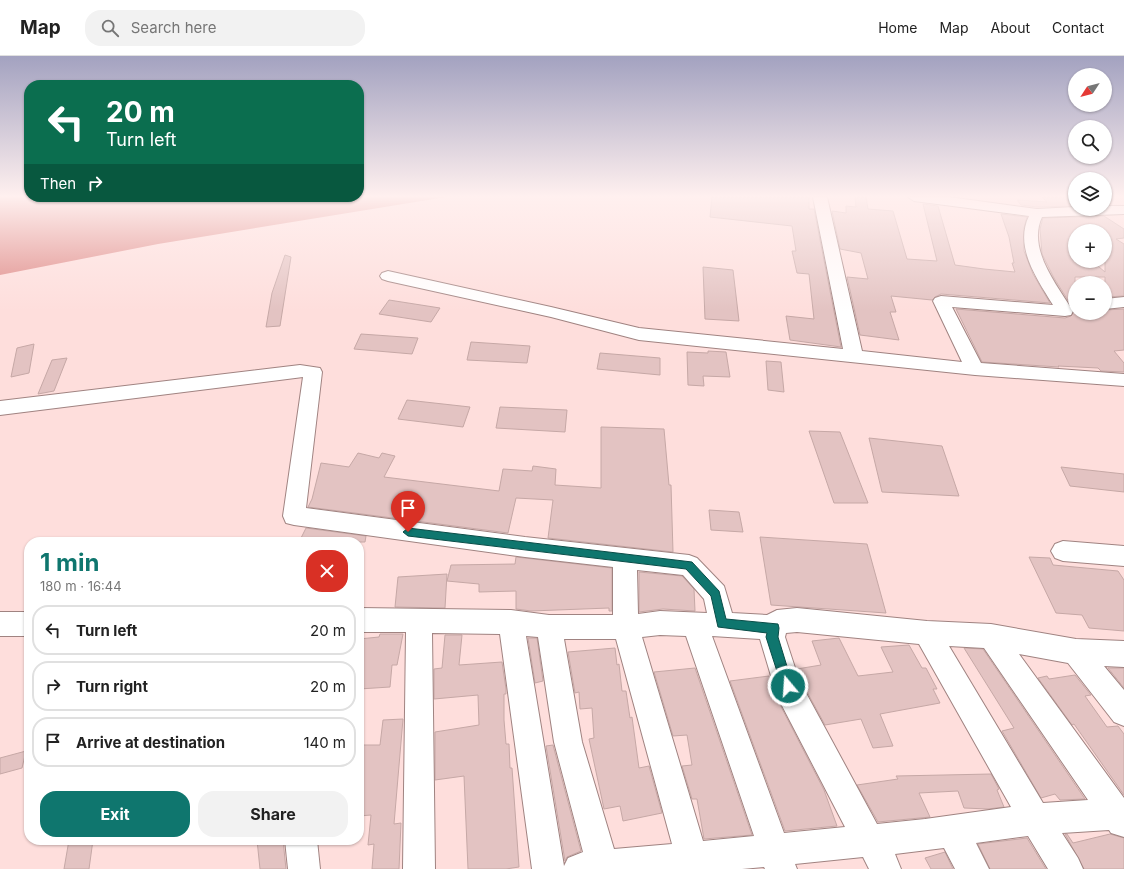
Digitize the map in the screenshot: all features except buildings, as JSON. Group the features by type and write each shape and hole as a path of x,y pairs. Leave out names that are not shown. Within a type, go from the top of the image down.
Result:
{"street":[{"path":"828,235 854,357"},
{"path":"1031,235 1037,265 1068,307"},
{"path":"388,276 551,312 639,334 975,369 1124,380"},
{"path":"975,369 941,301 1068,310"},
{"path":"1112,303 1124,302"},
{"path":"0,408 292,371 313,372 294,516 525,547 689,565 716,594 708,624 777,859"},
{"path":"1063,551 1124,556"},
{"path":"625,558 626,627 694,864"},
{"path":"364,620 511,622 549,627 626,627 660,623 774,628"},
{"path":"885,869 873,842 869,841 788,686 772,637 776,622 780,620 797,620 927,633 991,636 1076,652 1124,654"},
{"path":"419,622 419,869"},
{"path":"511,622 548,869"},
{"path":"0,624 24,624"},
{"path":"549,627 568,742 595,868 777,859 869,841 1036,819 1121,817"},
{"path":"927,633 1067,869"},
{"path":"991,636 1121,817"},
{"path":"1076,652 1124,712"},
{"path":"952,831 973,869"},
{"path":"302,845 304,869"}],"shaded area":[{"path":"0,235 214,235 158,244 0,275"}],"route":[{"path":"408,532 525,547 689,565 716,594 722,624 774,628 772,637 788,686"}]}
